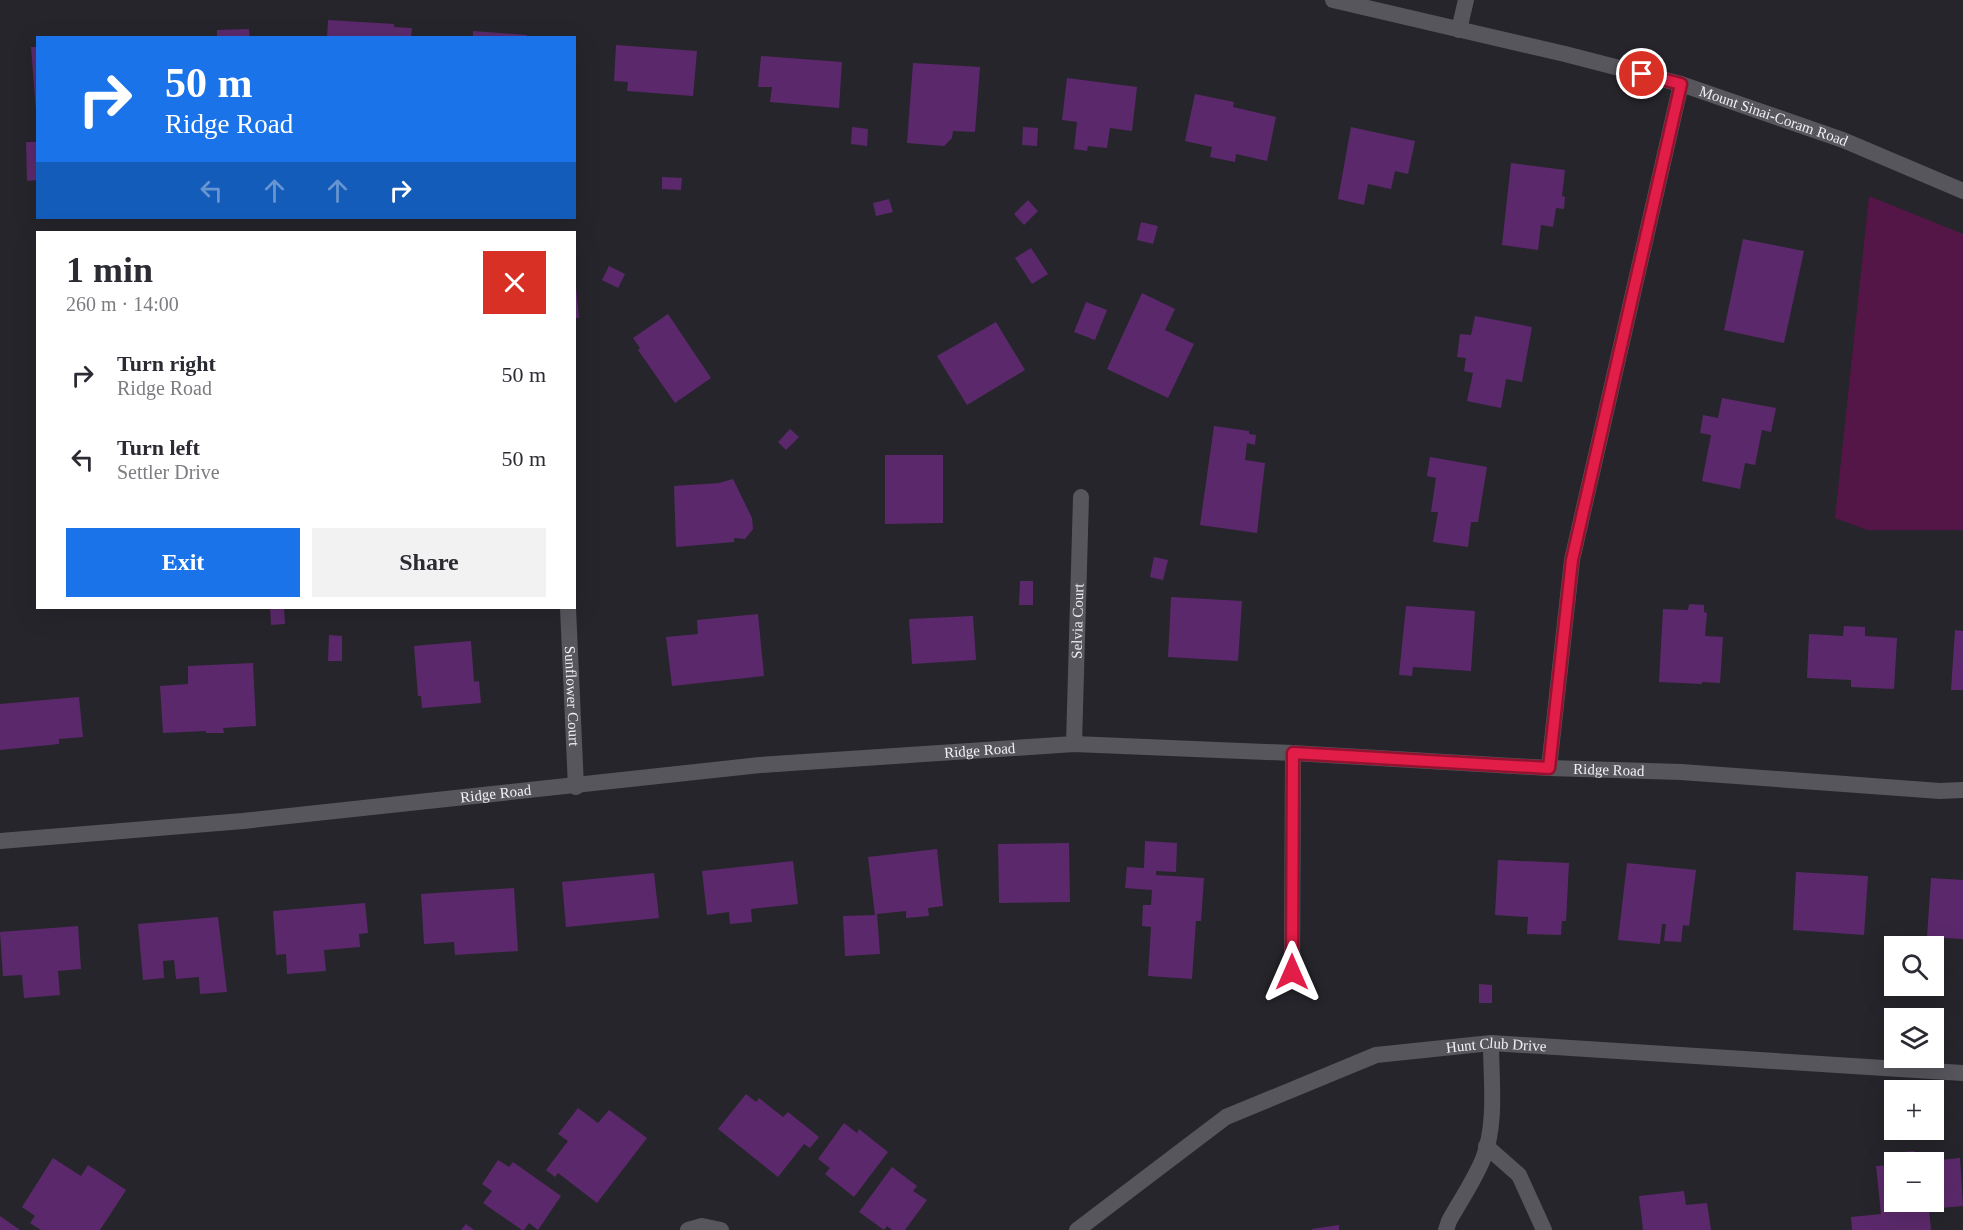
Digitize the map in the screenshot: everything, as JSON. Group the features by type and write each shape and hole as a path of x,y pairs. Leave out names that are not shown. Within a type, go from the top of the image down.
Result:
{"street":[{"name":"Mount Sinai-Coram Road","path":"1333,0 1681,84 1843,140 1963,191"},
{"path":"1458,30 1466,0"},
{"path":"1549,768 1572,560 1681,84"},
{"name":"Selvia Court","path":"1074,744 1081,497"},
{"name":"Sunflower Court","path":"568,609 576,787"},
{"name":"Ridge Road","path":"0,841 243,822 760,765 1074,744 1293,753 1549,768 1681,772 1940,791 1963,790"},
{"path":"1292,972 1293,753"},
{"path":"1446,1230 1483,1159 1492,1120 1491,1043"},
{"name":"Hunt Club Drive","path":"1077,1230 1226,1117 1376,1055 1491,1043 1963,1073"},
{"path":"1486,1146 1519,1175 1544,1230"},
{"path":"688,1230 702,1226 721,1230"}],"shaded area":[{"path":"1869,196 1963,234 1963,530 1867,530 1835,518"}],"building":[{"path":"328,20 394,24 394,27 412,28 411,36 327,36"},
{"path":"249,29 250,36 217,36 217,30"},
{"path":"473,31 527,35 527,36 473,36"},
{"path":"616,45 697,51 693,96 627,91 628,82 614,81"},
{"path":"31,47 36,47 36,111"},
{"path":"761,56 842,62 839,108 770,102 772,87 758,87"},
{"path":"913,63 980,67 975,132 953,131 952,138 944,146 907,143"},
{"path":"1067,78 1137,87 1132,131 1110,128 1107,148 1088,146 1087,151 1074,149 1077,122 1062,120"},
{"path":"1195,94 1234,102 1233,107 1276,117 1267,161 1236,154 1235,162 1210,157 1212,147 1185,141"},
{"path":"852,127 868,129 867,146 851,144"},
{"path":"1023,127 1038,128 1037,146 1022,145"},
{"path":"1351,127 1415,141 1408,174 1395,171 1391,189 1368,184 1364,205 1338,199"},
{"path":"26,142 36,142 36,180 27,181"},
{"path":"1511,163 1565,170 1562,196 1565,197 1564,209 1556,208 1553,227 1541,225 1538,250 1502,245"},
{"path":"662,177 682,178 681,190 662,189"},
{"path":"889,199 893,212 876,216 873,203"},
{"path":"1028,200 1038,211 1024,225 1014,214"},
{"path":"1141,222 1158,226 1153,244 1137,240"},
{"path":"1743,239 1804,251 1784,343 1724,330"},
{"path":"1031,248 1048,274 1032,284 1015,258"},
{"path":"609,266 625,274 618,288 602,280"},
{"path":"576,287 579,318 576,318"},
{"path":"1142,293 1175,309 1165,330 1194,344 1168,398 1107,369"},
{"path":"1086,302 1107,310 1095,340 1074,332"},
{"path":"668,314 711,378 675,403 638,350 640,348 633,338"},
{"path":"1475,316 1532,327 1522,382 1506,379 1501,408 1467,401 1473,373 1464,371 1466,358 1457,357 1460,334 1471,335"},
{"path":"996,322 1025,370 967,405 937,356"},
{"path":"1722,398 1776,408 1771,432 1762,430 1755,465 1745,463 1740,489 1702,481 1711,435 1700,433 1703,415 1718,418"},
{"path":"1214,426 1249,431 1249,434 1256,435 1255,445 1247,443 1245,460 1265,463 1257,533 1200,525"},
{"path":"790,429 799,437 786,450 778,442"},
{"path":"885,455 943,455 943,523 885,524"},
{"path":"1430,457 1487,467 1478,522 1471,522 1468,547 1433,542 1438,512 1431,512 1436,478 1427,476"},
{"path":"733,479 752,518 753,529 745,539 734,538 734,542 676,547 674,486 719,483"},
{"path":"1154,557 1168,560 1163,580 1150,577"},
{"path":"1020,581 1033,581 1033,605 1019,605"},
{"path":"1171,597 1242,601 1238,661 1168,657"},
{"path":"1689,604 1704,605 1704,612 1707,613 1705,636 1723,637 1720,683 1659,682 1663,609 1688,610"},
{"path":"1406,606 1475,611 1471,671 1413,667 1412,676 1399,675"},
{"path":"270,609 284,609 285,624 271,625"},
{"path":"758,614 764,676 672,686 666,637 698,634 697,620"},
{"path":"973,616 976,660 912,664 909,619"},
{"path":"1844,626 1865,627 1865,636 1897,638 1894,689 1851,687 1851,680 1807,678 1809,634 1843,636"},
{"path":"1955,630 1963,631 1963,690 1951,690"},
{"path":"329,635 342,636 342,661 328,661"},
{"path":"471,641 474,682 479,681 481,703 422,708 421,696 418,696 414,646"},
{"path":"253,663 256,726 223,728 224,733 206,733 206,731 163,733 160,686 188,684 188,666"},
{"path":"79,697 83,737 59,739 59,744 0,750 0,704"},
{"path":"1145,841 1177,843 1176,872 1156,871 1156,875 1204,878 1201,921 1196,921 1192,979 1148,976 1151,927 1142,926 1143,905 1151,905 1152,890 1125,888 1127,867 1144,868"},
{"path":"1069,843 1070,902 999,903 998,844"},
{"path":"937,849 943,906 928,908 929,916 906,918 906,911 877,914 880,954 845,956 843,916 875,915 868,857"},
{"path":"1498,860 1569,863 1566,921 1562,921 1561,935 1527,934 1528,917 1495,915"},
{"path":"793,861 798,904 751,909 752,922 730,924 729,912 707,915 702,871"},
{"path":"1627,863 1696,870 1689,926 1683,925 1681,942 1664,941 1666,924 1662,924 1660,944 1618,940"},
{"path":"1796,872 1868,876 1864,935 1793,930"},
{"path":"654,873 659,918 566,927 562,882"},
{"path":"1931,878 1963,880 1963,939 1927,936"},
{"path":"514,888 518,951 455,955 454,942 424,944 421,894"},
{"path":"365,903 368,933 359,934 360,947 324,950 326,971 287,974 286,954 276,955 273,911"},
{"path":"218,917 227,992 200,994 199,977 176,979 174,960 163,961 164,978 143,980 138,924"},
{"path":"78,926 81,969 58,971 60,995 24,998 22,975 3,976 0,932"},
{"path":"1479,984 1492,985 1492,1003 1479,1003"},
{"path":"746,1094 756,1102 759,1098 783,1117 788,1112 819,1137 810,1148 804,1144 778,1177 718,1129"},
{"path":"578,1108 598,1123 609,1110 647,1138 597,1203 558,1173 555,1177 546,1170 568,1141 558,1134"},
{"path":"844,1123 857,1133 859,1129 888,1152 854,1197 825,1174 830,1168 818,1159"},
{"path":"53,1158 81,1176 88,1165 126,1190 100,1230 41,1230 30,1223 35,1216 22,1207"},
{"path":"1960,1158 1963,1206 1944,1208 1944,1160"},
{"path":"498,1160 509,1167 513,1162 561,1196 538,1230 529,1223 522,1230 483,1203 492,1191 482,1184"},
{"path":"1876,1166 1884,1166 1884,1212 1929,1212 1931,1230 1852,1230 1851,1217 1881,1214"},
{"path":"892,1167 917,1186 913,1191 927,1200 905,1230 892,1230 887,1226 884,1230 859,1212"},
{"path":"1684,1191 1686,1205 1707,1203 1711,1230 1643,1230 1639,1196"},
{"path":"0,1216 20,1230 0,1230"},
{"path":"466,1224 474,1230 461,1230"},
{"path":"1339,1225 1339,1230 1312,1230 1312,1229"}],"route":[{"path":"1292,972 1293,753 1549,768 1572,560 1681,84 1642,74"}]}
